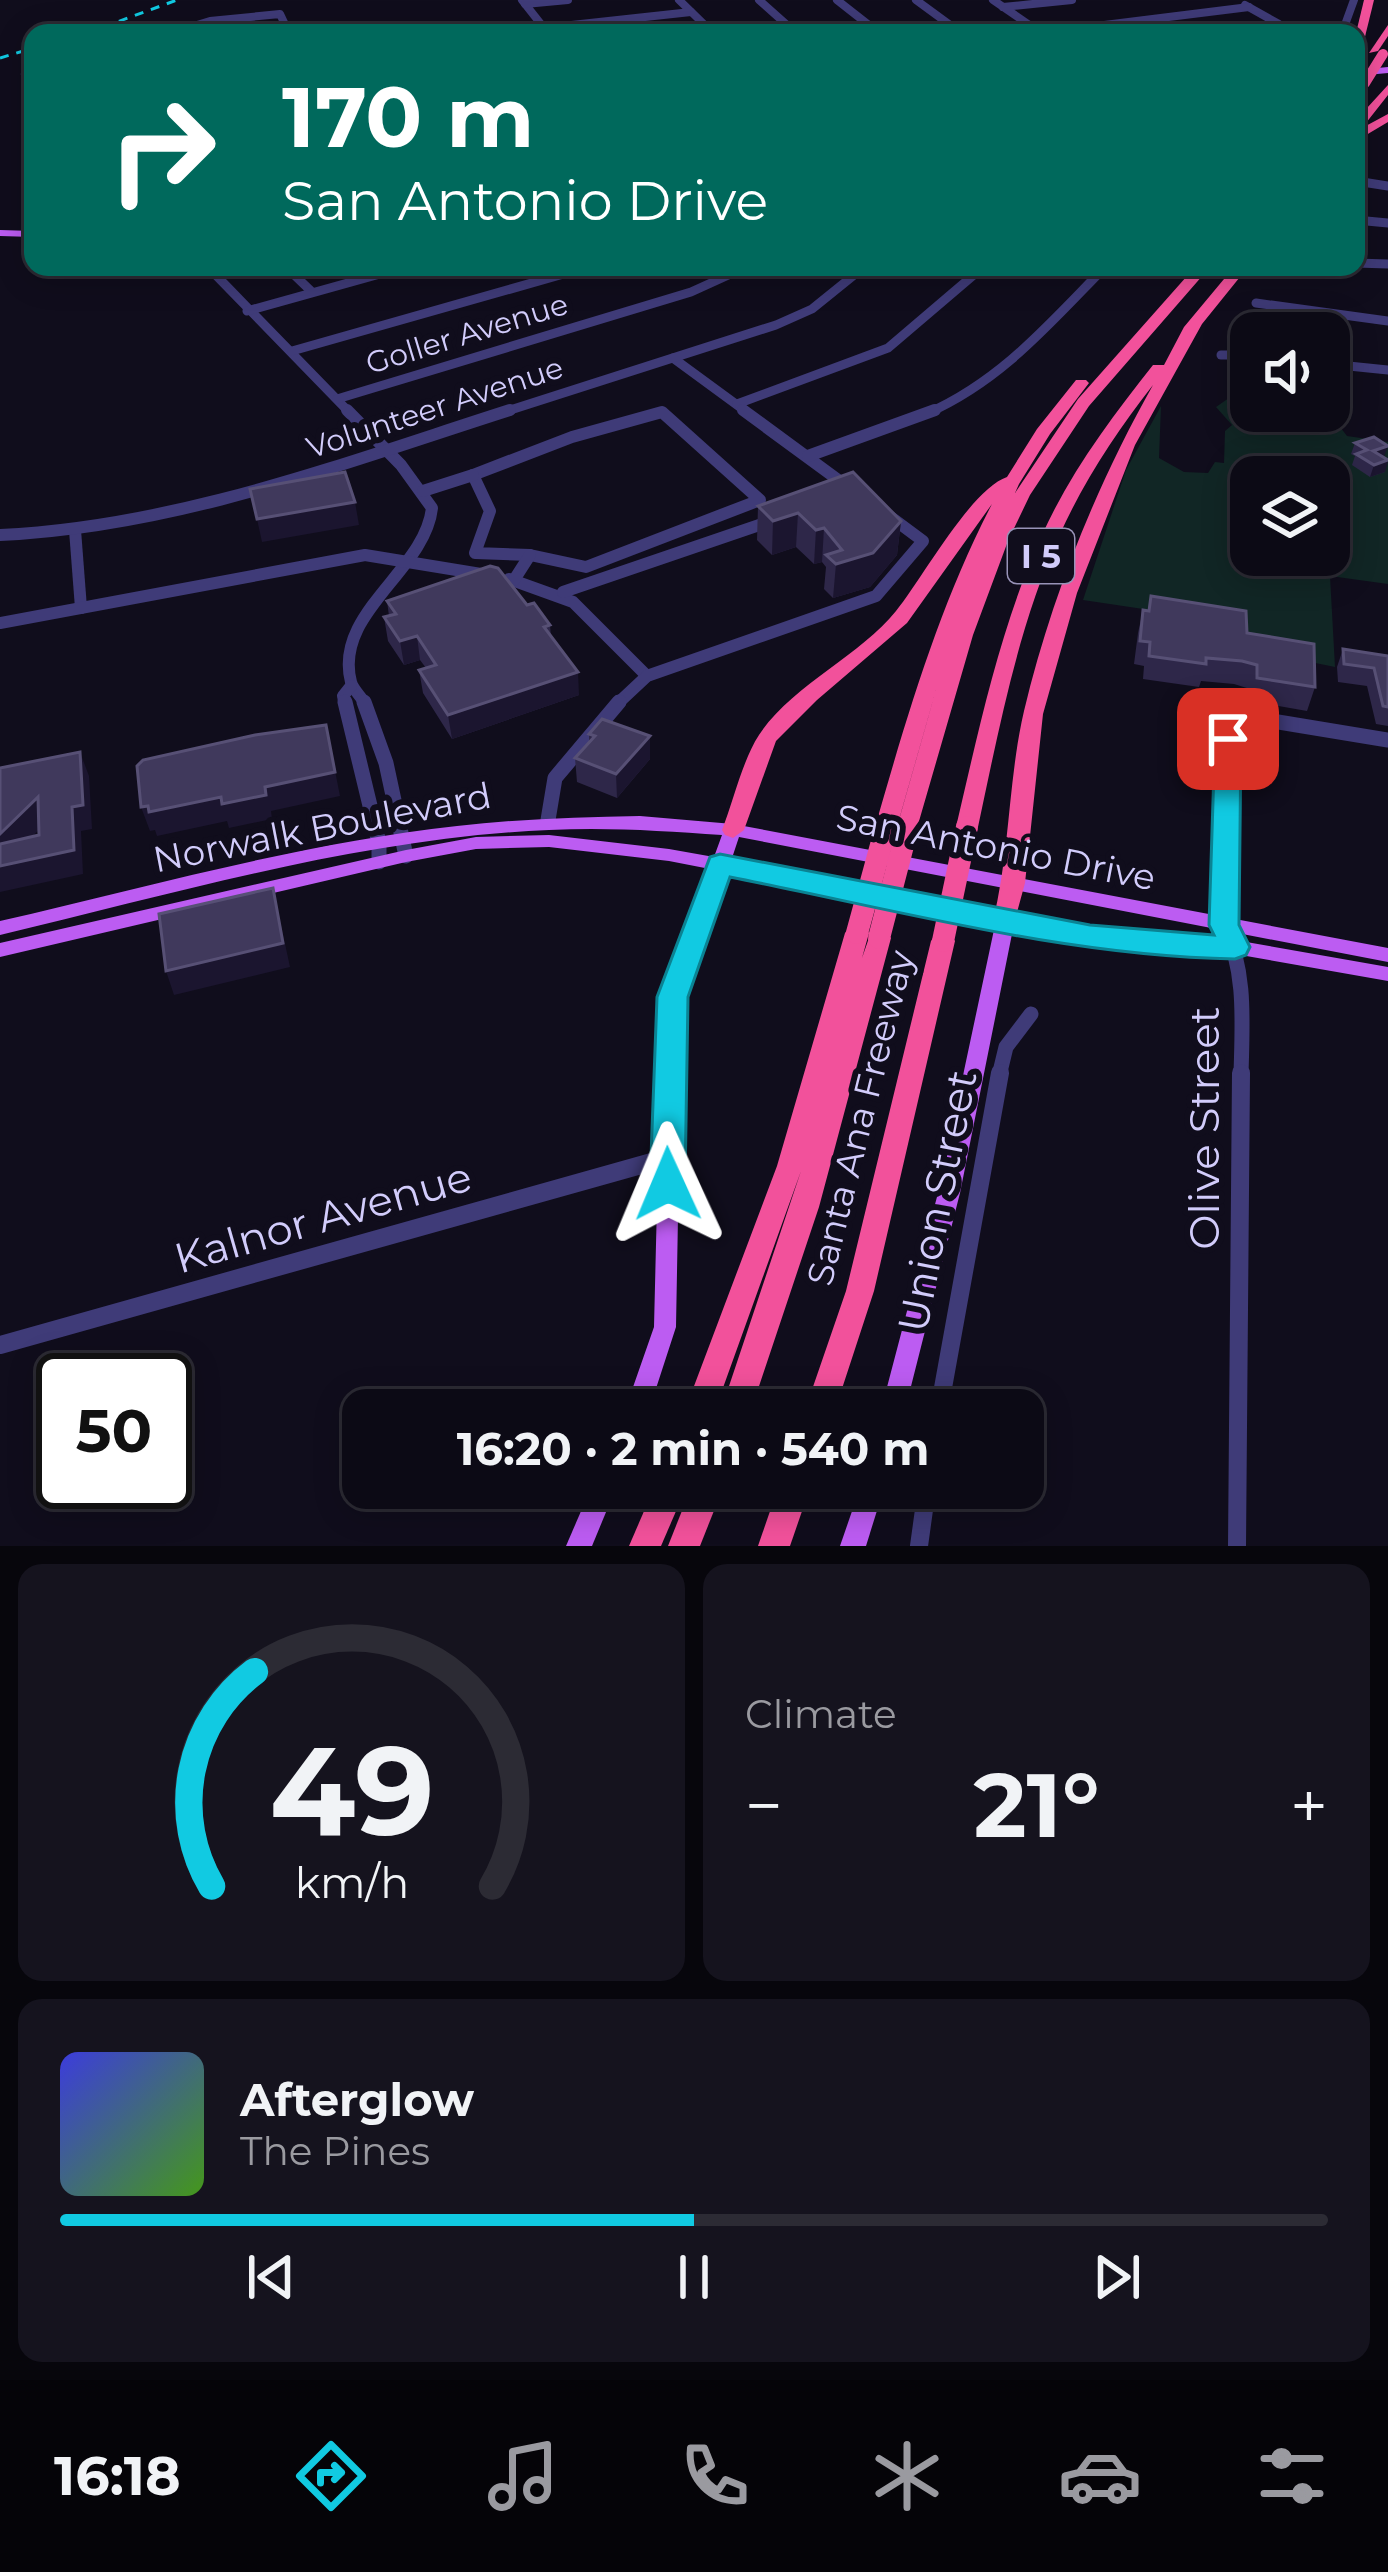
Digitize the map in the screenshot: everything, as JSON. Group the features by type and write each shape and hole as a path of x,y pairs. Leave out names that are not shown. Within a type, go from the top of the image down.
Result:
{"highway":[{"path":"1382,50 1388,28"},
{"path":"1365,120 1388,88"},
{"name":"I 5","path":"896,829 939,639 984,533 1057,412 1178,276"},
{"path":"743,1389 805,1207 896,829 960,637 1020,499 1092,391 1195,276"},
{"name":"Santa Ana Freeway","path":"827,1389 860,1291 995,702 1042,554 1124,413 1234,276"},
{"path":"1005,921 1014,883 1033,714 1068,592 1126,446 1196,321"},
{"path":"733,830 767,738 809,695 900,620 982,503 1016,474"},
{"name":"Santa Ana Freeway","path":"708,1389 868,936"},
{"path":"645,1546 661,1509"},
{"path":"684,1546 699,1509"},
{"path":"774,1546 787,1509"}],"main road":[{"name":"Norwalk Boulevard","path":"0,928 548,820 672,822 733,830"},
{"name":"San Antonio Drive","path":"733,830 1388,955"},
{"path":"644,1389 665,1327 672,997 733,830"},
{"name":"Norwalk Boulevard","path":"404,847 549,841 720,865"},
{"name":"Norwalk Boulevard","path":"0,950 379,852"},
{"name":"San Antonio Drive","path":"720,865 1005,921 1161,946 1235,947 1388,974"},
{"path":"898,1389 949,1193 1005,921"},
{"path":"579,1546 595,1509"},
{"path":"853,1546 865,1509"}],"street":[{"path":"524,2 568,0"},
{"path":"679,0 704,24"},
{"path":"759,0 786,24"},
{"path":"837,0 868,24"},
{"path":"916,0 949,24"},
{"path":"992,0 1028,24"},
{"path":"1004,7 1072,0"},
{"path":"1236,0 1279,24"},
{"path":"1113,24 1249,7"},
{"path":"581,24 691,12"},
{"path":"205,24 280,14 285,24"},
{"path":"216,276 423,491 434,519 356,633 349,659 351,686 343,696 379,852"},
{"path":"295,276 312,292"},
{"path":"247,311 372,276"},
{"path":"292,351 556,276"},
{"name":"Goller Avenue","path":"337,399 692,292 727,276"},
{"name":"Volunteer Avenue","path":"0,535 75,530 177,513 385,450 793,318 853,276"},
{"path":"737,404 888,348 972,276"},
{"path":"808,456 938,408 979,387 1001,372 1096,276"},
{"path":"1256,303 1388,321"},
{"path":"1221,356 1230,356"},
{"path":"673,358 841,482"},
{"path":"1350,366 1388,370"},
{"path":"423,491 572,437 662,412 760,500 586,567 530,555 475,553 490,511 473,476"},
{"path":"833,500 854,493"},
{"path":"548,820 555,778 647,676 877,596 923,541 874,506"},
{"path":"563,592 792,514"},
{"path":"75,530 81,608"},
{"path":"0,622 365,555 563,592 606,629 647,676"},
{"path":"514,580 530,555"},
{"path":"351,686 362,692 367,704 404,847"},
{"name":"Olive Street","path":"1237,1546 1241,996 1235,947 1224,925 1230,714 1388,740"},
{"name":"Union Street","path":"943,1389 989,1116 1006,1047 1031,1014"},
{"name":"Kalnor Avenue","path":"0,1345 666,1158"},
{"path":"919,1546 924,1509"}],"green space":[{"path":"1230,397 1230,423 1216,407"},
{"path":"1161,406 1159,458 1184,472 1208,473 1215,462 1224,463 1225,431 1230,427 1230,432 1344,432 1388,442 1388,584 1330,576 1335,667 1246,649 1247,632 1170,613 1083,600 1126,470"}],"building":[{"path":"1374,437 1388,446 1373,451 1388,460 1374,465 1356,454 1367,450 1355,443"},
{"path":"345,472 355,502 257,519 250,489"},
{"path":"853,472 901,521 873,553 836,564 826,555 842,550 824,528 816,530 798,513 773,521 758,506"},
{"path":"490,566 498,568 527,605 534,603 550,625 544,627 578,672 448,715 419,670 436,665 417,636 400,641 384,617 396,614 387,601"},
{"path":"1151,596 1246,611 1247,633 1314,644 1315,687 1257,678 1257,665 1242,661 1206,658 1206,664 1149,656 1150,642 1140,641 1143,610 1149,611"},
{"path":"1343,649 1388,656 1388,707 1383,706 1374,668 1344,664"},
{"path":"602,719 650,736 616,774 575,758 595,736 589,734"},
{"path":"326,725 335,772 265,787 266,795 222,804 221,797 149,812 148,806 141,807 137,766 143,760"},
{"path":"80,752 83,805 72,807 74,850 0,866 0,844 39,835 38,797 0,834 0,768"},
{"path":"273,888 283,943 166,971 159,914"}],"railway":[{"path":"112,24 177,0"},
{"path":"0,58 24,51"}],"route":[{"path":"668,1184 672,997 720,865 1090,937 1161,946 1235,947 1224,925 1228,739"}]}
